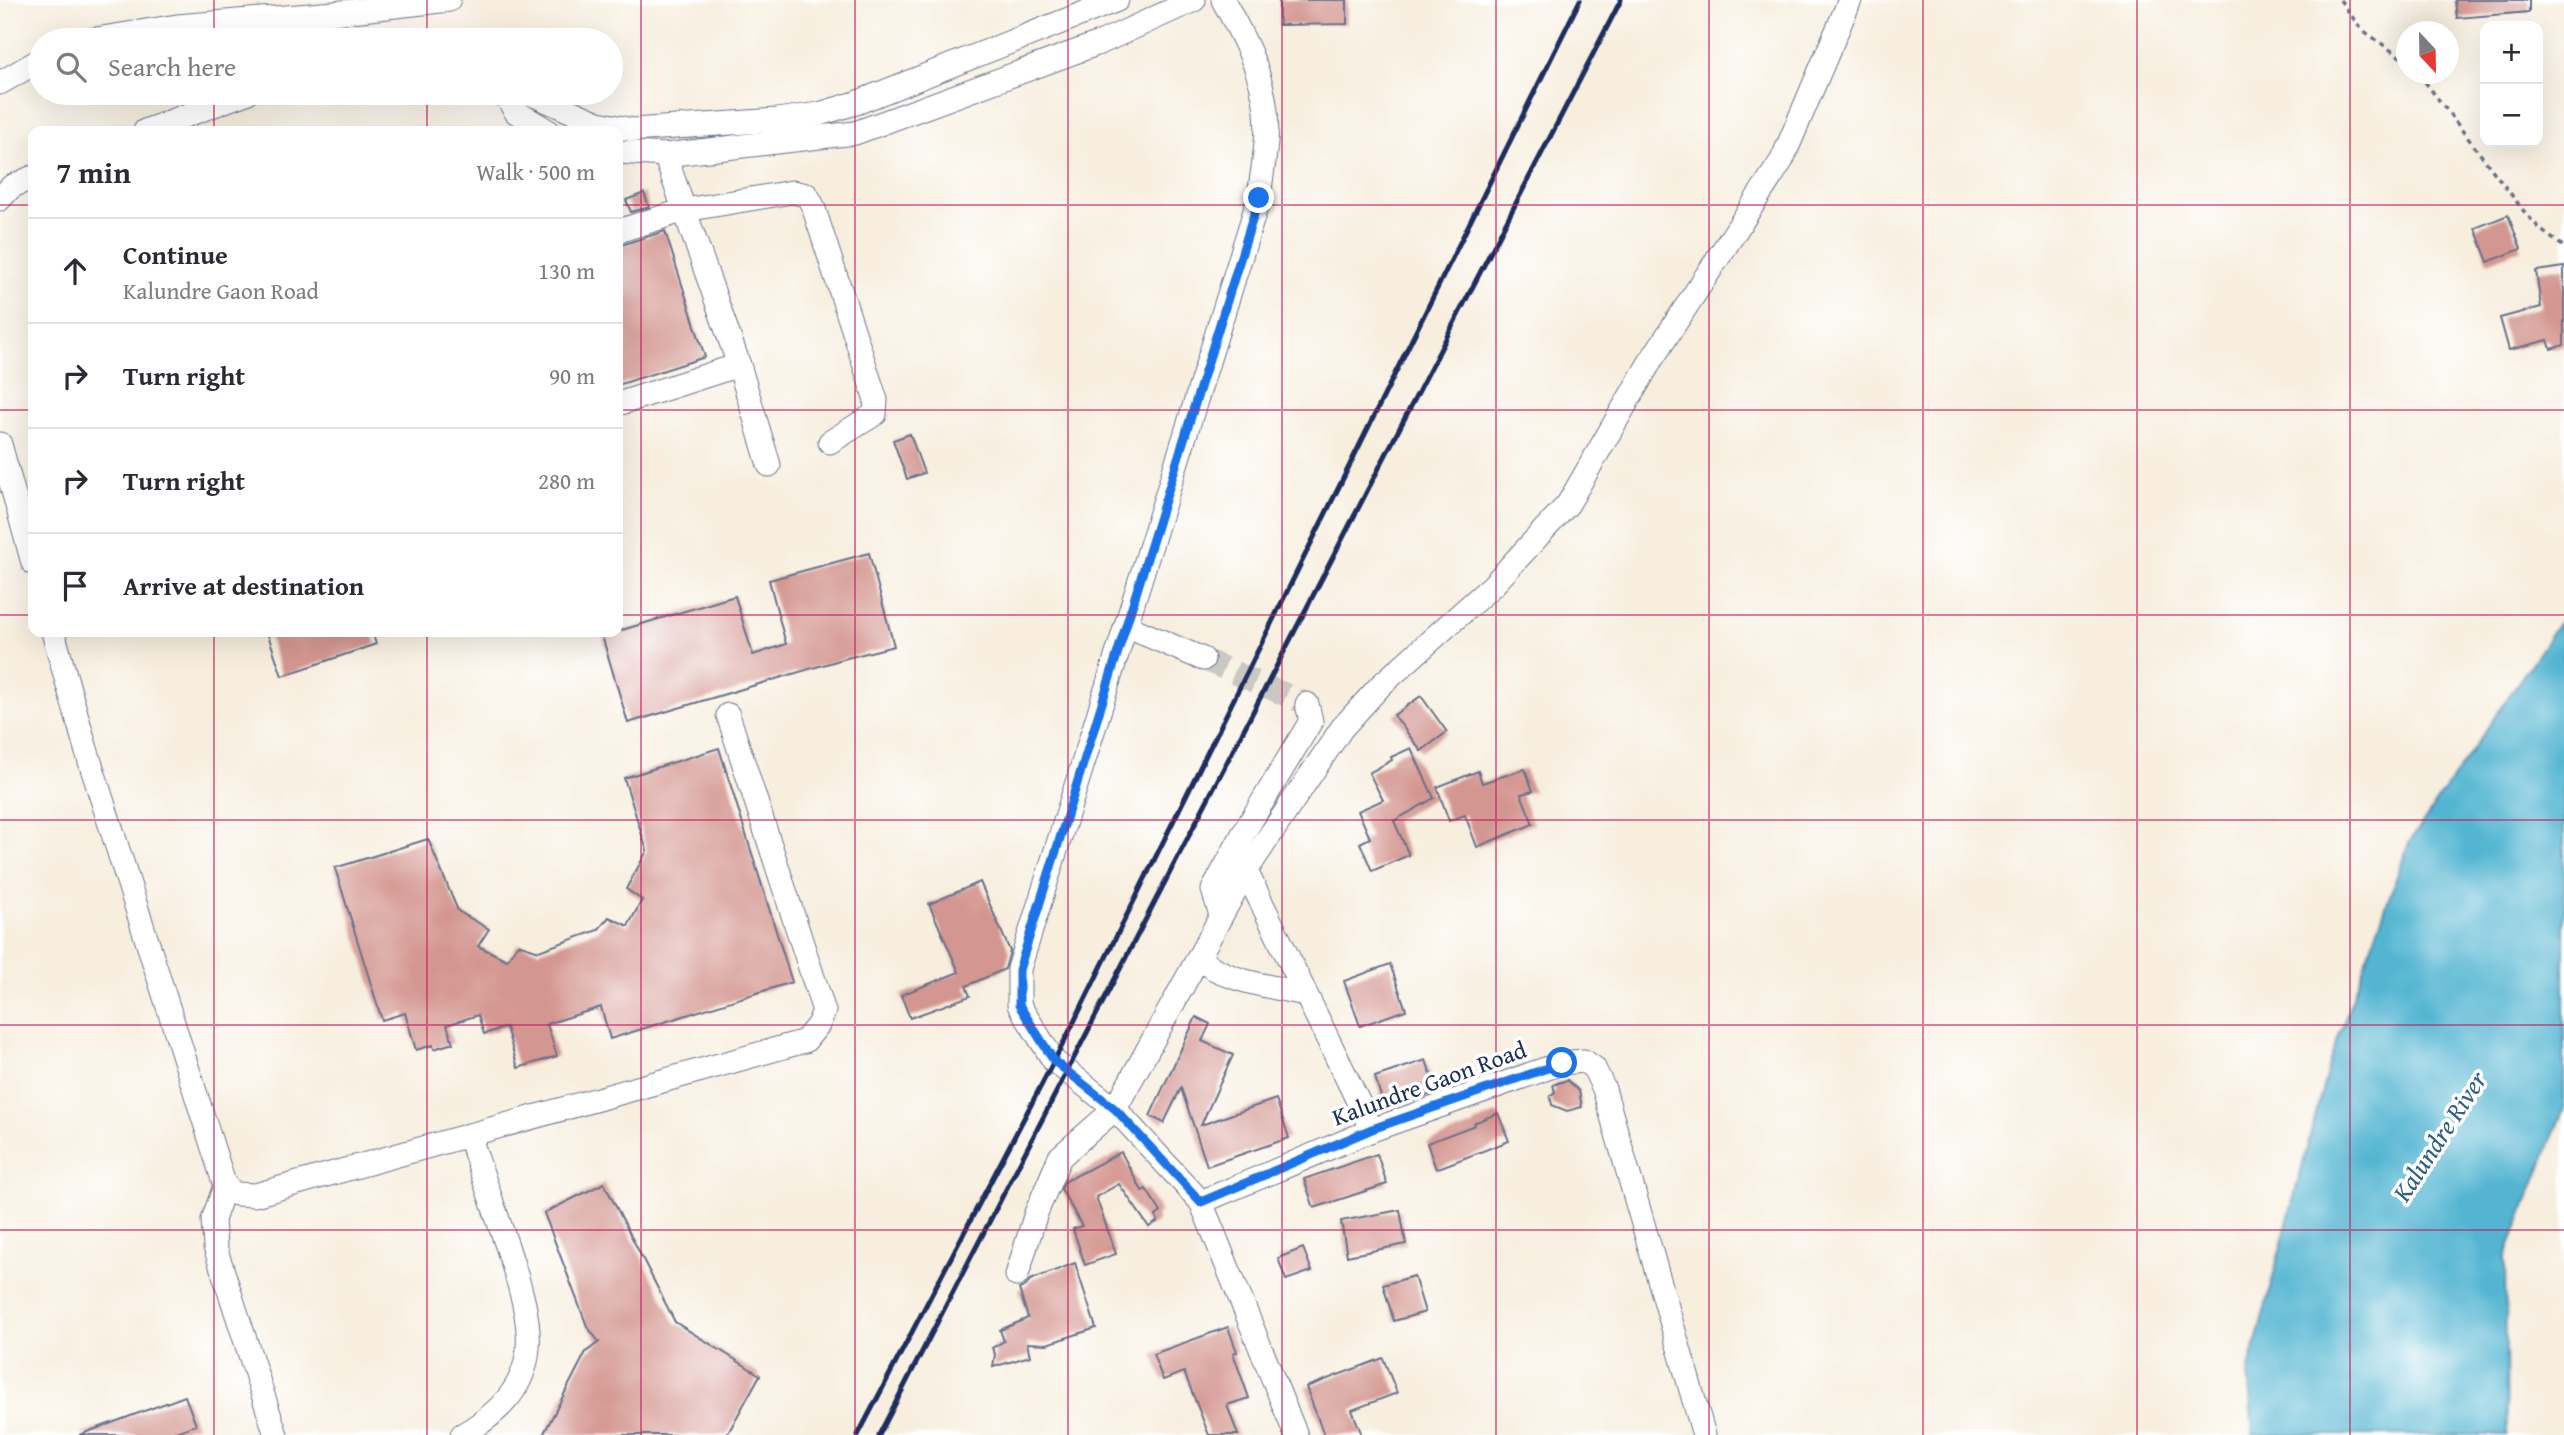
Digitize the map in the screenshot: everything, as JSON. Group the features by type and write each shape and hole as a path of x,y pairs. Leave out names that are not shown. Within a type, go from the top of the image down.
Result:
{"street":[{"path":"164,28 449,0"},
{"path":"623,128 633,130 778,120 819,114 856,103 1117,0"},
{"path":"623,152 665,155 855,133 1102,41 1194,0"},
{"path":"1223,0 1247,44 1261,82 1267,134 1259,198 1019,970 1019,1005 1054,1061 1115,1109 1201,1202 1296,1435"},
{"path":"1017,1275 1036,1213 1060,1157 1115,1109 1245,871 1342,728 1381,685 1493,585 1569,504 1650,362 1782,160 1850,0"},
{"path":"0,83 28,67"},
{"path":"158,126 214,105"},
{"path":"512,105 516,112 540,126"},
{"path":"557,105 598,123 613,126"},
{"path":"665,155 740,365 769,465"},
{"path":"0,199 11,187 28,179"},
{"path":"623,229 685,209 792,192 807,195 813,206 876,400 875,414 830,442"},
{"path":"623,402 740,365"},
{"path":"0,444 25,497 28,522"},
{"path":"1126,626 1203,659"},
{"path":"54,637 86,749 225,1186 236,1194 255,1195 805,1041 818,1025 824,1011 728,715"},
{"path":"1221,915 1213,890 1243,834 1311,721 1307,704"},
{"path":"1245,871 1372,1129"},
{"path":"1198,958 1220,974 1233,979 1305,993"},
{"name":"Kalundre Gaon Road","path":"1201,1202 1372,1129 1562,1063 1584,1061 1594,1068 1604,1089 1704,1435"},
{"path":"462,1435 484,1422 511,1394 527,1359 529,1330 525,1301 470,1135"},
{"path":"225,1186 213,1220 215,1247 276,1435"}],"path":[{"path":"2340,0 2361,29 2396,54"},
{"path":"2427,84 2526,214 2540,230 2564,247"}],"water":[{"name":"Kalundre River","path":"2564,615 2564,1108 2505,1258 2507,1435 2253,1435 2248,1372 2330,1060 2409,843"}],"building":[{"path":"1279,0 1347,0 1347,24 1279,25"},
{"path":"2455,0 2529,0 2529,12 2457,18"},
{"path":"644,193 649,207 631,212 626,200"},
{"path":"2508,215 2521,249 2488,262 2475,228"},
{"path":"665,231 705,357 623,383 623,244"},
{"path":"2564,267 2564,345 2551,349 2548,340 2509,350 2500,318 2541,307 2536,271"},
{"path":"910,434 924,473 907,479 893,440"},
{"path":"869,553 894,646 628,723 602,637 623,637 623,630 735,596 753,655 786,644 769,580"},
{"path":"269,637 374,637 376,644 282,676"},
{"path":"1421,696 1447,732 1421,751 1394,715"},
{"path":"719,748 792,982 610,1039 601,1007 547,1024 557,1056 518,1068 506,1027 484,1034 478,1015 447,1025 453,1043 434,1049 433,1045 416,1050 405,1013 382,1020 335,868 428,839 458,911 489,929 478,946 507,960 518,944 539,951 598,930 609,917 628,926 642,900 626,889 647,851 624,778"},
{"path":"1411,748 1434,798 1394,821 1409,855 1372,871 1360,843 1370,838 1358,811 1383,800 1369,773 1392,760 1391,757"},
{"path":"1525,769 1533,791 1521,794 1533,824 1477,847 1465,815 1449,821 1437,787 1478,771 1482,783"},
{"path":"980,882 1010,951 1005,969 966,986 970,996 910,1018 901,995 959,972 929,904"},
{"path":"1390,964 1406,1010 1360,1026 1344,981"},
{"path":"1196,1017 1210,1024 1202,1041 1233,1055 1201,1125 1276,1099 1289,1138 1207,1166 1181,1088 1164,1123 1150,1116"},
{"path":"1426,1060 1437,1092 1385,1110 1375,1077"},
{"path":"1567,1080 1579,1091 1582,1107 1567,1111 1552,1105 1550,1096 1555,1092 1553,1085"},
{"path":"1498,1113 1509,1141 1436,1169 1427,1143 1475,1125 1474,1123"},
{"path":"1121,1152 1142,1191 1146,1189 1161,1212 1156,1216 1158,1221 1149,1227 1119,1184 1096,1197 1116,1254 1085,1265 1073,1229 1082,1226 1061,1189 1064,1182"},
{"path":"1377,1154 1387,1184 1314,1208 1304,1179"},
{"path":"604,1183 675,1322 760,1375 727,1435 543,1435 586,1352 599,1342 587,1326 544,1213"},
{"path":"1400,1210 1406,1244 1347,1256 1341,1221"},
{"path":"1303,1248 1312,1271 1286,1280 1278,1258"},
{"path":"1075,1263 1096,1328 1047,1344 1027,1343 1030,1356 993,1367 995,1354 992,1348 1004,1341 1000,1330 1028,1318 1019,1289 1026,1286 1030,1280"},
{"path":"1414,1276 1425,1312 1394,1321 1383,1285"},
{"path":"1228,1327 1237,1352 1233,1353 1249,1398 1227,1405 1238,1435 1209,1435 1184,1372 1163,1380 1153,1354"},
{"path":"1383,1358 1397,1393 1352,1410 1362,1435 1324,1435 1306,1387"},
{"path":"185,1396 196,1425 167,1435 79,1435"}],"tunnel":[{"path":"1203,659 1307,704"}],"railway":[{"path":"858,1435 1067,1036 1580,0"},
{"path":"879,1435 1621,0"}],"route":[{"path":"1259,198 1019,970 1019,1005 1054,1061 1115,1109 1201,1202 1372,1129 1562,1063"}]}
